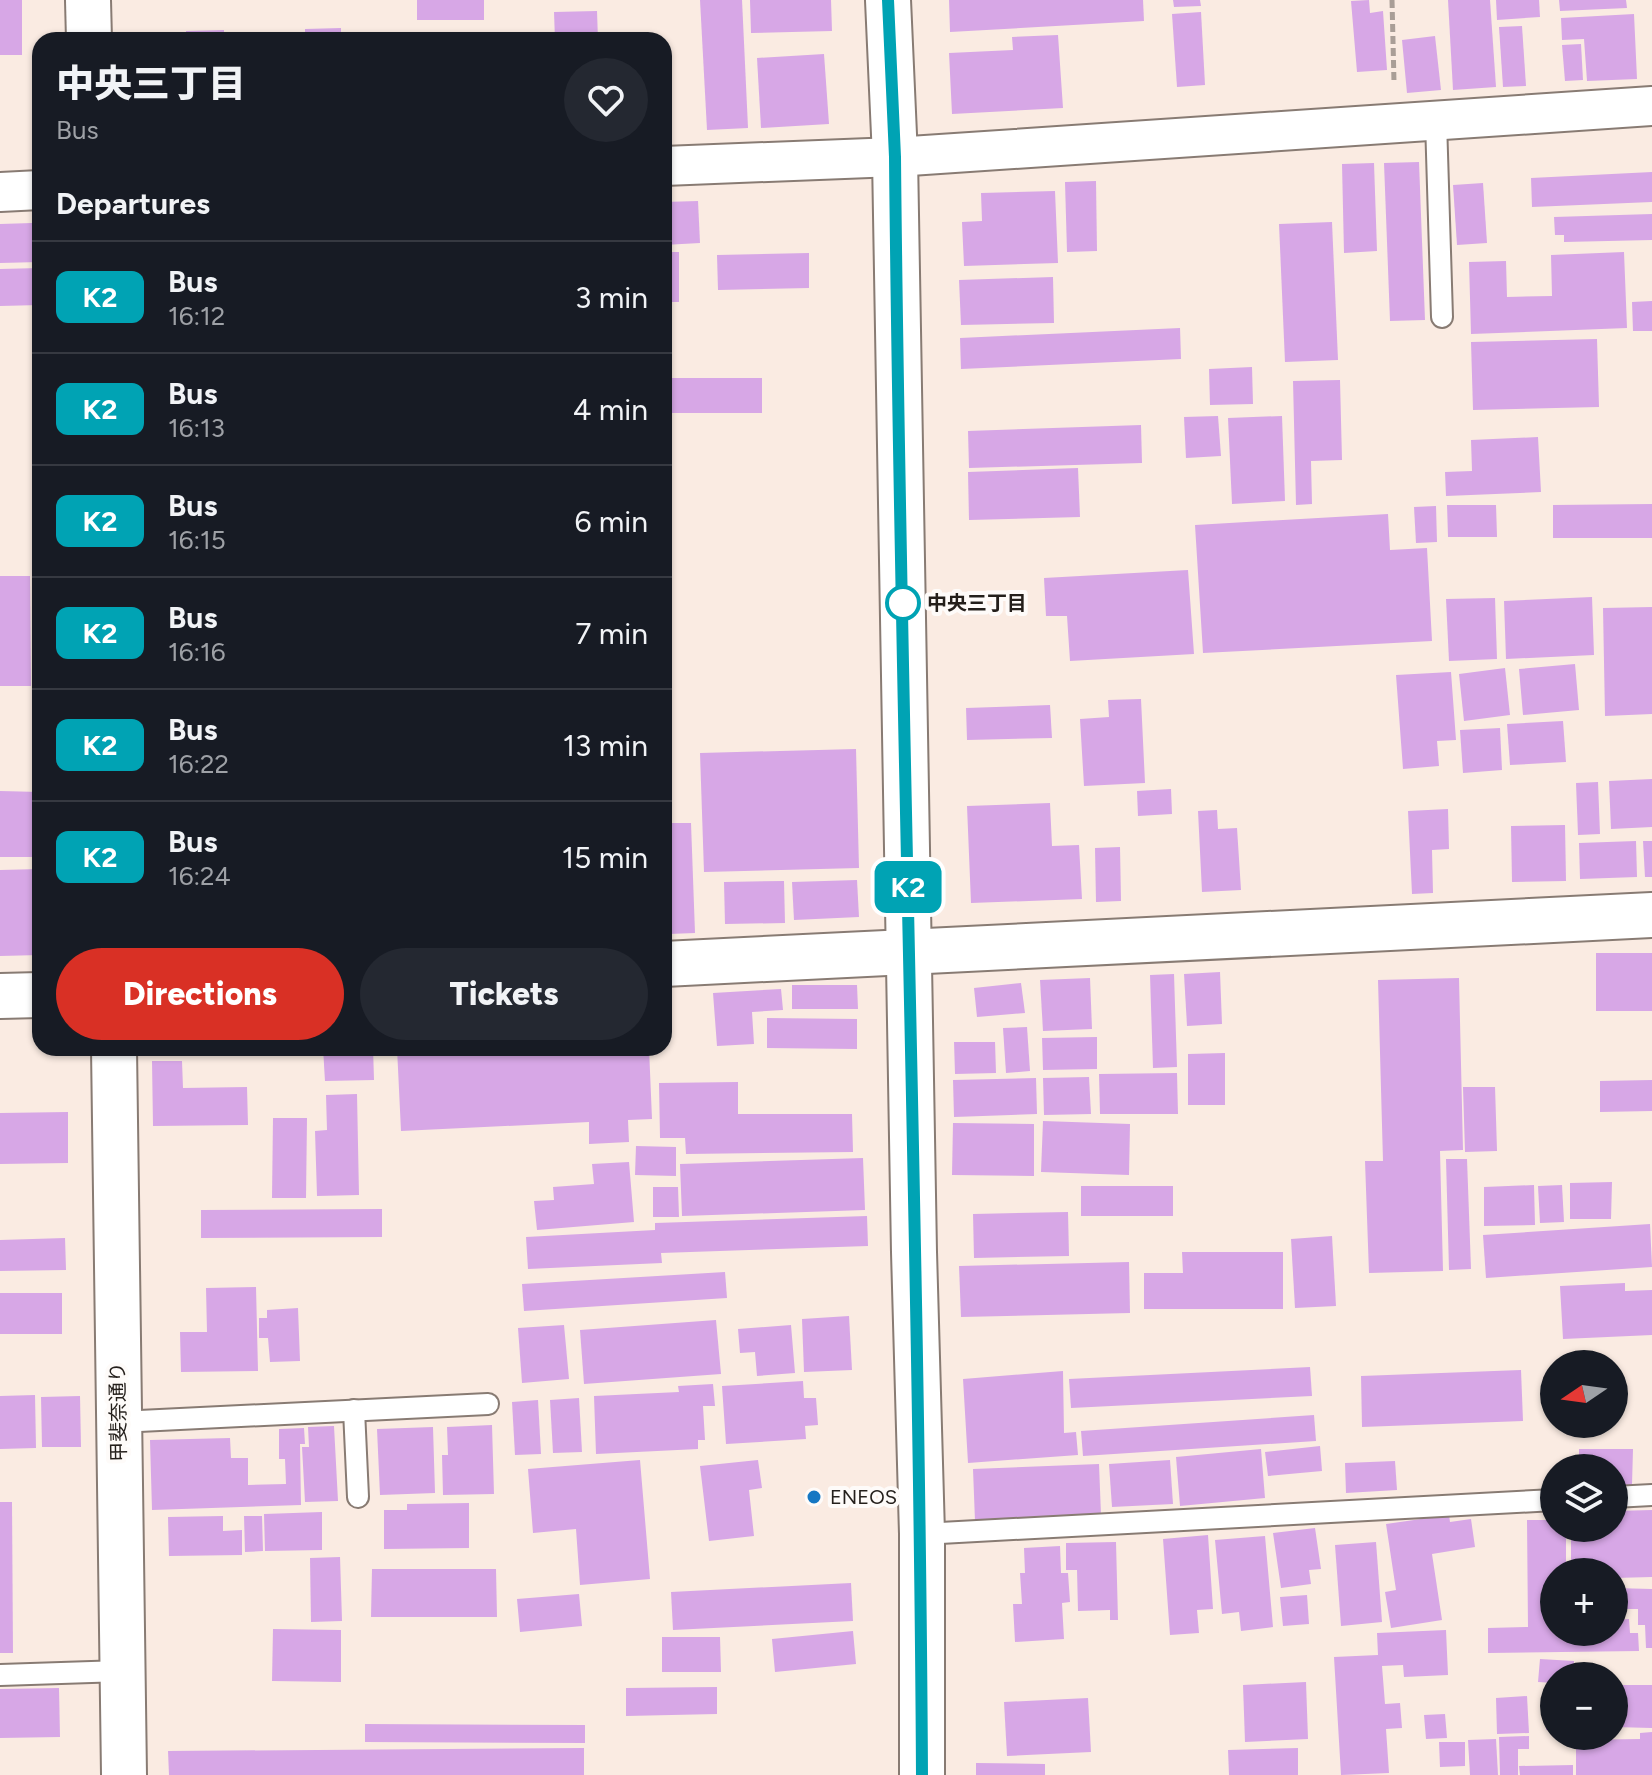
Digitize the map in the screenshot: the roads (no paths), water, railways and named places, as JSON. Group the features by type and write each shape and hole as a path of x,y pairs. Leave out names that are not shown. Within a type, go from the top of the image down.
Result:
{"main road":[{"path":"88,0 89,32"},
{"path":"888,0 895,157 922,1534 922,1775"},
{"path":"672,964 1652,915"},
{"path":"0,996 32,995"},
{"name":"甲斐奈通り","path":"114,1056 124,1775"}],"street":[{"path":"672,166 895,157 1652,106"},
{"path":"0,192 32,190"}],"lane":[{"path":"1436,121 1442,317"},
{"path":"119,1422 488,1404"},
{"path":"354,1410 358,1497"},
{"path":"1628,1496 1652,1495"},
{"path":"922,1534 1540,1501"},
{"path":"0,1675 122,1671"}],"place":[{"name":"中央三丁目","path":"903,603"},
{"name":"ENEOS","path":"814,1497"}]}
